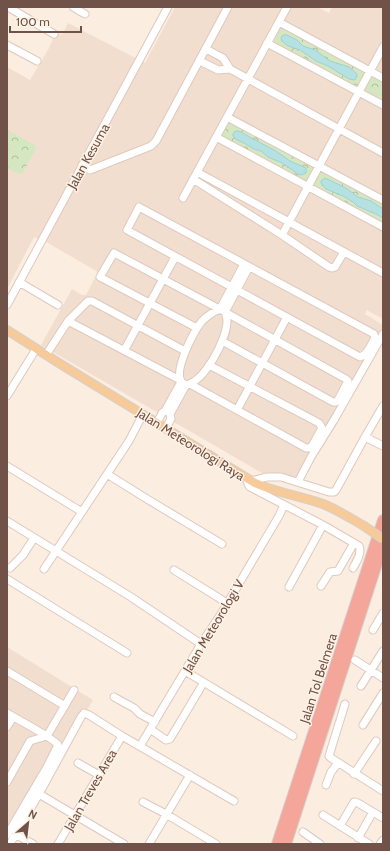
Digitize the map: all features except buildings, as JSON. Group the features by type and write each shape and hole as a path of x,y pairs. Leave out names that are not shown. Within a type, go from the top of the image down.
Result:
{"highway":[{"name":"Jalan Tol Belmera","path":"277,844 383,520"},
{"name":"Jalan Tol Belmera","path":"286,844 383,545"}],"main road":[{"name":"Jalan Meteorologi Raya","path":"7,330 249,480 265,487 328,506 343,513 383,539"}],"street":[{"path":"8,7 54,34"},
{"path":"73,7 86,14"},
{"name":"Jalan Kesuma","path":"7,305 168,7"},
{"path":"82,165 90,170 151,146 156,141 228,7"},
{"path":"183,198 287,7"},
{"path":"279,22 383,78"},
{"path":"268,43 383,105"},
{"path":"7,45 37,61"},
{"path":"282,235 383,47"},
{"path":"206,49 223,58 230,69 383,153"},
{"path":"200,60 218,70 230,69"},
{"path":"227,117 383,200"},
{"path":"216,137 383,227"},
{"path":"197,172 383,273"},
{"path":"193,180 282,235 329,267 335,267 344,252"},
{"path":"139,208 247,265 374,334 375,338 365,355 360,357 127,230 139,208"},
{"path":"197,328 100,277 114,254 222,310 346,378 348,381 338,400 333,402 222,341"},
{"path":"124,350 175,257"},
{"path":"184,383 181,365 190,339 197,328 208,316 222,310 247,265"},
{"path":"19,282 58,305"},
{"path":"46,355 68,321 88,301 92,301 185,351"},
{"path":"168,412 184,383 200,376 217,354 227,320 222,310"},
{"path":"237,410 287,317"},
{"path":"68,321 306,448 312,446 322,428 319,424 209,365"},
{"path":"298,482 383,334"},
{"path":"7,396 36,349"},
{"path":"353,568 360,554 359,546 323,525 250,487 248,484 249,480 277,476 329,492 335,491 383,406"},
{"path":"157,423 162,413 168,412"},
{"path":"166,428 171,419 168,412"},
{"path":"44,569 129,441 143,414"},
{"path":"365,437 383,446"},
{"path":"7,466 82,512"},
{"path":"107,474 222,544"},
{"name":"Jalan Meteorologi V","path":"140,746 279,516 284,505"},
{"path":"7,521 131,597 201,644"},
{"path":"289,587 323,525"},
{"path":"10,568 23,555 34,538"},
{"path":"321,586 330,572 338,571 354,543"},
{"path":"174,570 227,603"},
{"path":"7,579 127,653"},
{"path":"373,630 383,613"},
{"path":"362,686 383,651"},
{"path":"355,660 383,678"},
{"path":"7,671 65,706"},
{"path":"185,671 293,736"},
{"path":"150,729 166,740 170,738 201,688"},
{"path":"7,782 32,740 47,736 74,690"},
{"path":"363,725 383,693"},
{"path":"114,697 155,722"},
{"path":"345,704 329,754 330,758 383,791"},
{"path":"10,844 84,713 234,801"},
{"path":"7,727 10,715 47,736 57,743 58,747 7,835"},
{"path":"26,724 32,740"},
{"name":"Jalan Treves Area","path":"58,844 122,736"},
{"path":"354,774 376,741"},
{"path":"78,763 99,775"},
{"path":"326,785 338,763"},
{"path":"149,844 190,775"},
{"path":"39,794 124,844"},
{"path":"144,802 216,844"},
{"path":"340,826 354,802 383,818"},
{"path":"358,838 373,812"},
{"path":"323,815 369,844"},
{"path":"303,832 315,843"},
{"path":"15,834 33,844"},
{"path":"380,844 383,840"}],"shaded area":[{"path":"175,7 317,7 329,13 332,7 383,7 383,319 367,310 365,314 383,325 383,330 296,481 274,480 41,345 72,289 82,295 86,295 98,272 48,243 34,237 7,289 7,67 30,80 48,50 56,32 62,35 68,23 145,63"},
{"path":"7,647 93,700 7,844"}],"green space":[{"path":"280,27 283,27 365,72 357,88 273,43 272,41"},
{"path":"372,76 383,81 383,103 364,91 370,77"},
{"path":"229,121 314,167 315,169 306,182 221,136"},
{"path":"7,130 35,145 36,148 22,174 7,168"},
{"path":"321,170 383,203 383,224 313,186 319,171"}],"water":[{"path":"284,35 297,40 303,46 315,50 330,61 349,67 357,74 355,80 349,79 328,66 316,61 300,50 288,46 282,41 281,38"},
{"path":"235,131 241,132 276,151 290,161 306,168 306,173 301,175 298,174 282,163 268,157 261,151 237,140 233,136"},
{"path":"325,178 346,188 358,197 371,201 383,209 383,218 357,206 343,196 326,189 321,183 321,181"}]}
